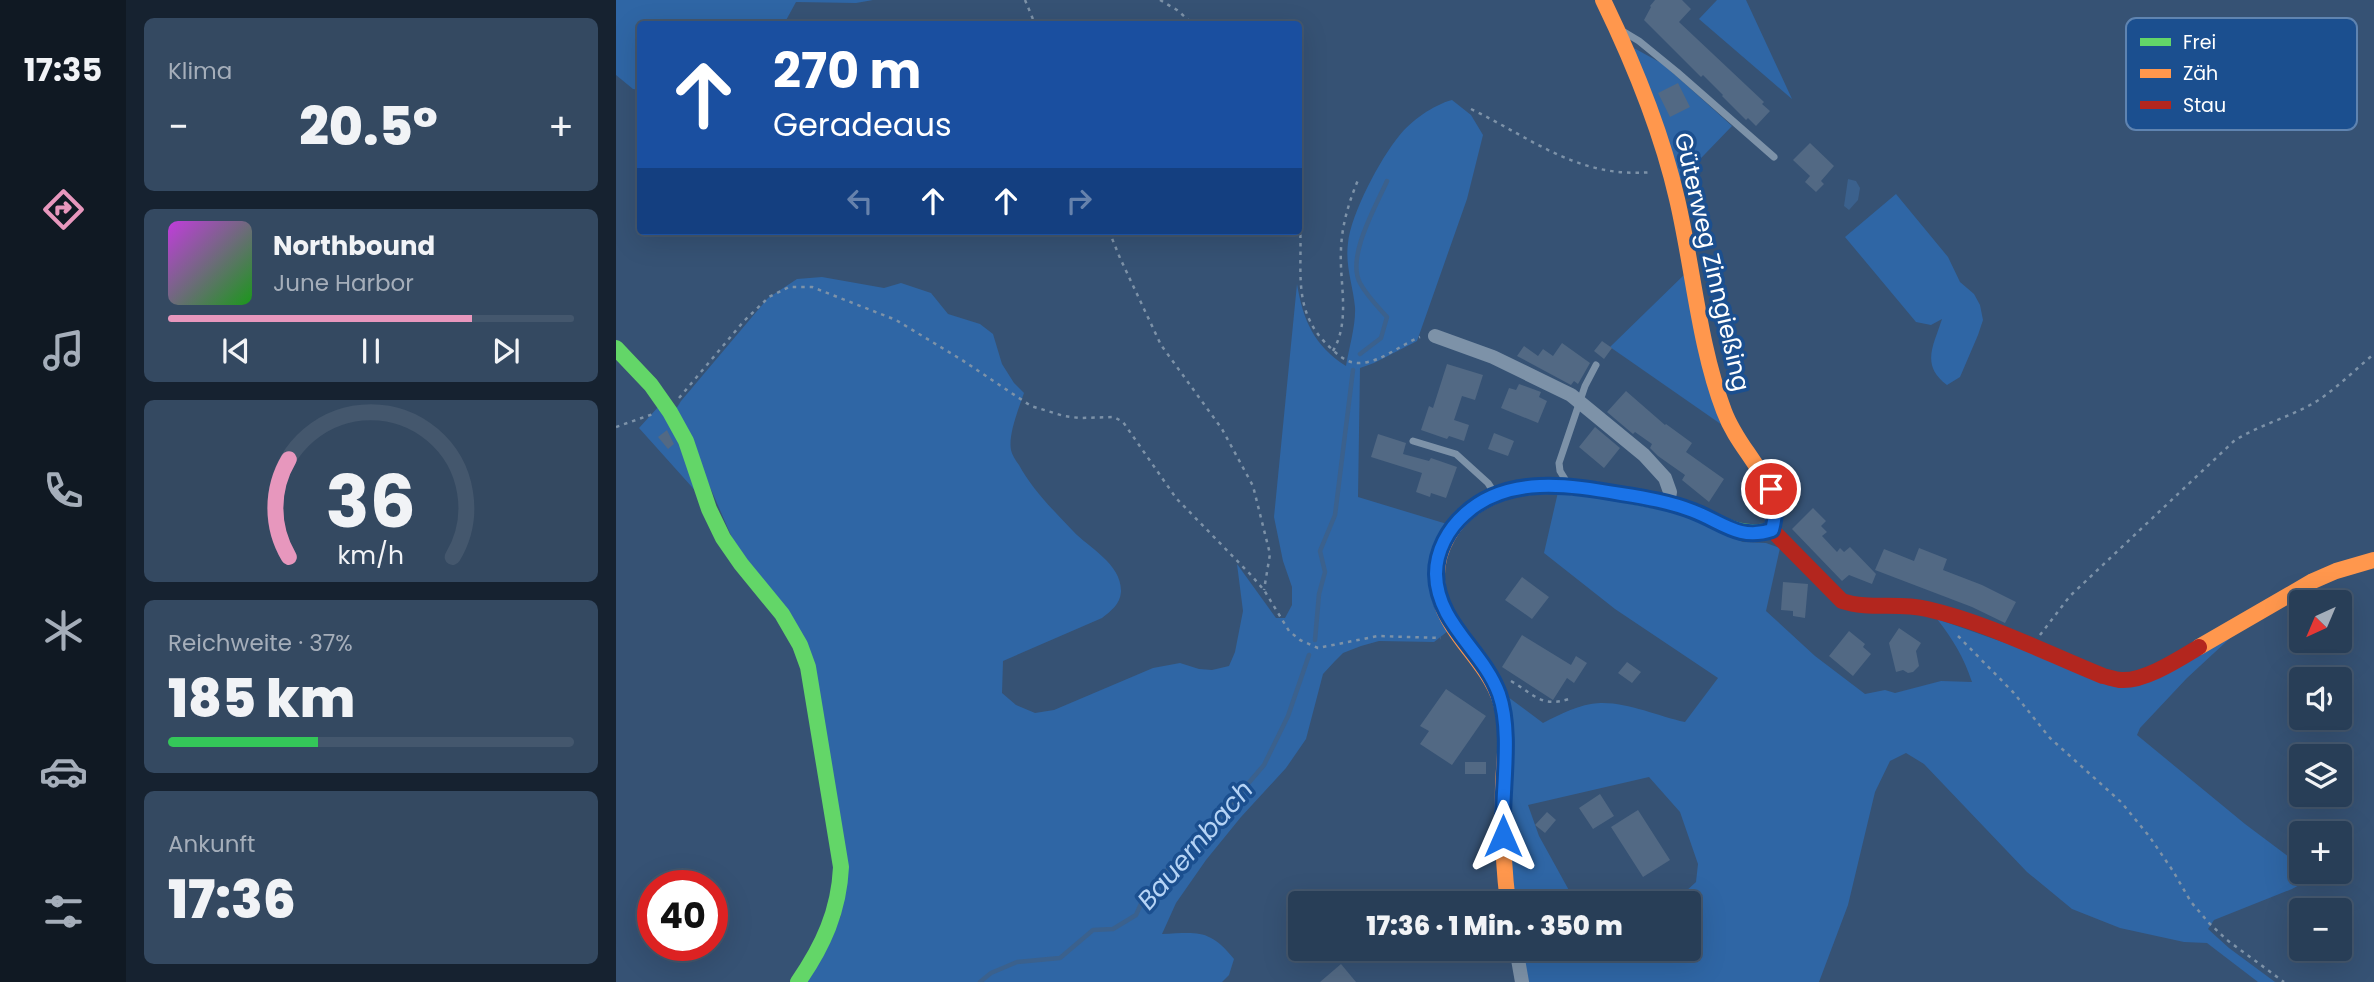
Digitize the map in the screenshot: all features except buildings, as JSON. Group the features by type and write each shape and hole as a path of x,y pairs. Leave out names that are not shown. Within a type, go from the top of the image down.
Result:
{"street":[{"name":"Güterweg Zinngießing","path":"1603,0 1649,104 1670,169 1720,401 1734,434 1771,489 1776,516 1772,530"},
{"path":"1435,336 1493,357 1571,395 1644,455 1665,478 1670,492 1668,503"},
{"path":"616,348 668,407 692,455 710,512 722,537 736,559 790,625 800,643 808,667 841,867 841,889 832,925 798,982"},
{"path":"1507,891 1502,816 1506,741 1503,710 1494,683 1457,633 1446,613 1436,574 1440,551 1451,528 1475,504 1496,494 1528,487 1571,487 1668,503 1746,535 1758,535 1772,530 1842,601 1854,605 1923,608 1955,616 2030,648 2121,680 2136,678 2169,664 2336,570 2374,560"},
{"path":"1518,961 1522,982"}],"lane":[{"path":"1617,29 1639,41 1678,72 1774,157"},
{"path":"1571,487 1560,471 1559,463 1596,365"},
{"path":"1413,441 1456,454 1488,483 1496,494"}],"path":[{"path":"1025,0 1034,21"},
{"path":"1160,0 1190,21"},
{"path":"1471,109 1573,162 1603,171 1630,174 1670,169"},
{"path":"1333,351 1339,341 1342,321 1342,236 1345,217 1358,180"},
{"path":"1111,235 1161,345 1222,429 1253,485 1270,554 1264,590"},
{"path":"1300,235 1300,290 1303,303 1319,334 1333,351 1349,362 1362,363 1421,336 1435,336"},
{"path":"616,427 668,407 685,393 744,321 769,297 789,287 812,287 896,320 1031,406 1064,416 1114,417 1123,422 1176,498 1264,590 1289,631 1300,640 1318,648 1378,636 1440,638 1457,633"},
{"path":"2030,648 2070,596 2234,441 2252,429 2303,409 2323,397 2374,354"},
{"path":"1955,616 1953,627 1959,638 2013,692 2050,738 2121,802 2149,836 2174,871 2191,902 2209,923 2284,982"},
{"path":"1494,683 1512,681 1547,703 1569,699"}],"shaded area":[{"path":"616,0 873,0 856,3 796,2 786,21 637,21 637,90 616,75"},
{"path":"1717,0 1746,0 1792,99 1699,19"},
{"path":"1632,47 1663,64 1732,126 1678,182"},
{"path":"1452,100 1471,115 1483,135 1467,199 1417,341 1360,368 1358,497 1447,524 1440,534 1448,631 1434,642 1379,641 1343,653 1335,661 1323,674 1306,739 1286,768 1206,860 1176,903 1162,934 1194,933 1209,937 1234,959 1229,975 1222,982 804,982 841,916 814,665 740,556 676,409 681,401 768,298 797,279 822,277 884,288 901,283 931,293 948,314 980,324 993,334 1002,364 1024,393 1011,436 1013,456 1043,499 1073,531 1103,557 1120,582 1119,600 1102,618 1003,661 1002,693 1016,705 1035,713 1054,710 1153,668 1180,663 1212,670 1229,666 1235,652 1243,611 1237,564 1276,618 1285,618 1292,605 1292,587 1283,561 1274,517 1297,284 1312,331 1326,350 1346,366 1355,314 1348,243 1360,202 1383,158 1404,130 1430,110"},
{"path":"1848,179 1856,181 1860,188 1858,200 1849,210 1844,206"},
{"path":"1896,194 1948,257 1960,282 1974,294 1980,305 1983,320 1978,335 1960,377 1947,385 1934,370 1931,362 1942,319 1931,325 1916,322 1845,237"},
{"path":"1687,272 1725,427 1610,347"},
{"path":"659,406 677,433 700,496 639,428"},
{"path":"1558,492 1674,511 1743,542 1766,543 1780,548 1766,611 1815,656 1865,694 1885,690 1895,693 1941,681 1972,682 1958,649 1937,619 2123,684 2241,628 2187,678 2140,728 2137,735 2289,857 2289,884 2301,884 2214,920 2208,929 2275,982 2258,982 2207,943 2184,942 2120,928 2072,909 2027,872 1924,764 1906,753 1890,761 1875,792 1848,905 1819,982 1525,982 1522,961 1701,961 1701,891 1686,891 1696,882 1698,864 1680,812 1649,777 1528,805 1539,836 1569,891 1512,891 1504,694 1543,723 1577,707 1600,703 1632,707 1685,722 1718,678 1615,609 1544,553"}],"waterway":[{"name":"Bauernbach","path":"1360,354 1381,338 1387,317 1366,292 1357,272 1359,246 1387,181"},
{"name":"Bauernbach","path":"1315,640 1319,594 1325,572 1320,551 1335,515 1353,370"},
{"name":"Bauernbach","path":"980,982 991,973 1017,962 1060,958 1093,930 1113,929 1136,915 1145,895 1192,842 1222,814 1264,765 1288,716 1309,655"}],"traffic: fast":[{"path":"616,348 651,385 670,412 686,441 709,509 723,538 782,614 800,645 808,667 841,867 837,898 828,928 798,982"},
{"path":"1598,490 1679,506 1746,532 1772,530"}],"traffic: slow":[{"path":"1603,0 1636,73 1663,147 1683,225 1702,333 1715,386 1731,427 1758,468 1771,496 1772,530"},
{"path":"1507,891 1503,830 1503,711 1493,683 1444,610 1438,590 1437,571 1441,553 1448,536 1459,521 1489,498 1508,491 1541,486 1598,490"},
{"path":"2199,647 2313,581 2374,560"}],"traffic: jam":[{"path":"1772,530 1842,601 1863,605 1916,607 1950,615 1994,630 2103,676 2120,680 2140,677 2161,669 2199,647"}],"route":[{"path":"1503,836 1506,741 1500,697 1483,665 1457,633 1439,594 1436,574 1438,558 1451,528 1475,504 1488,497 1528,487 1556,486 1590,489 1668,503 1746,535 1758,535 1772,530 1776,516 1771,489"}]}
